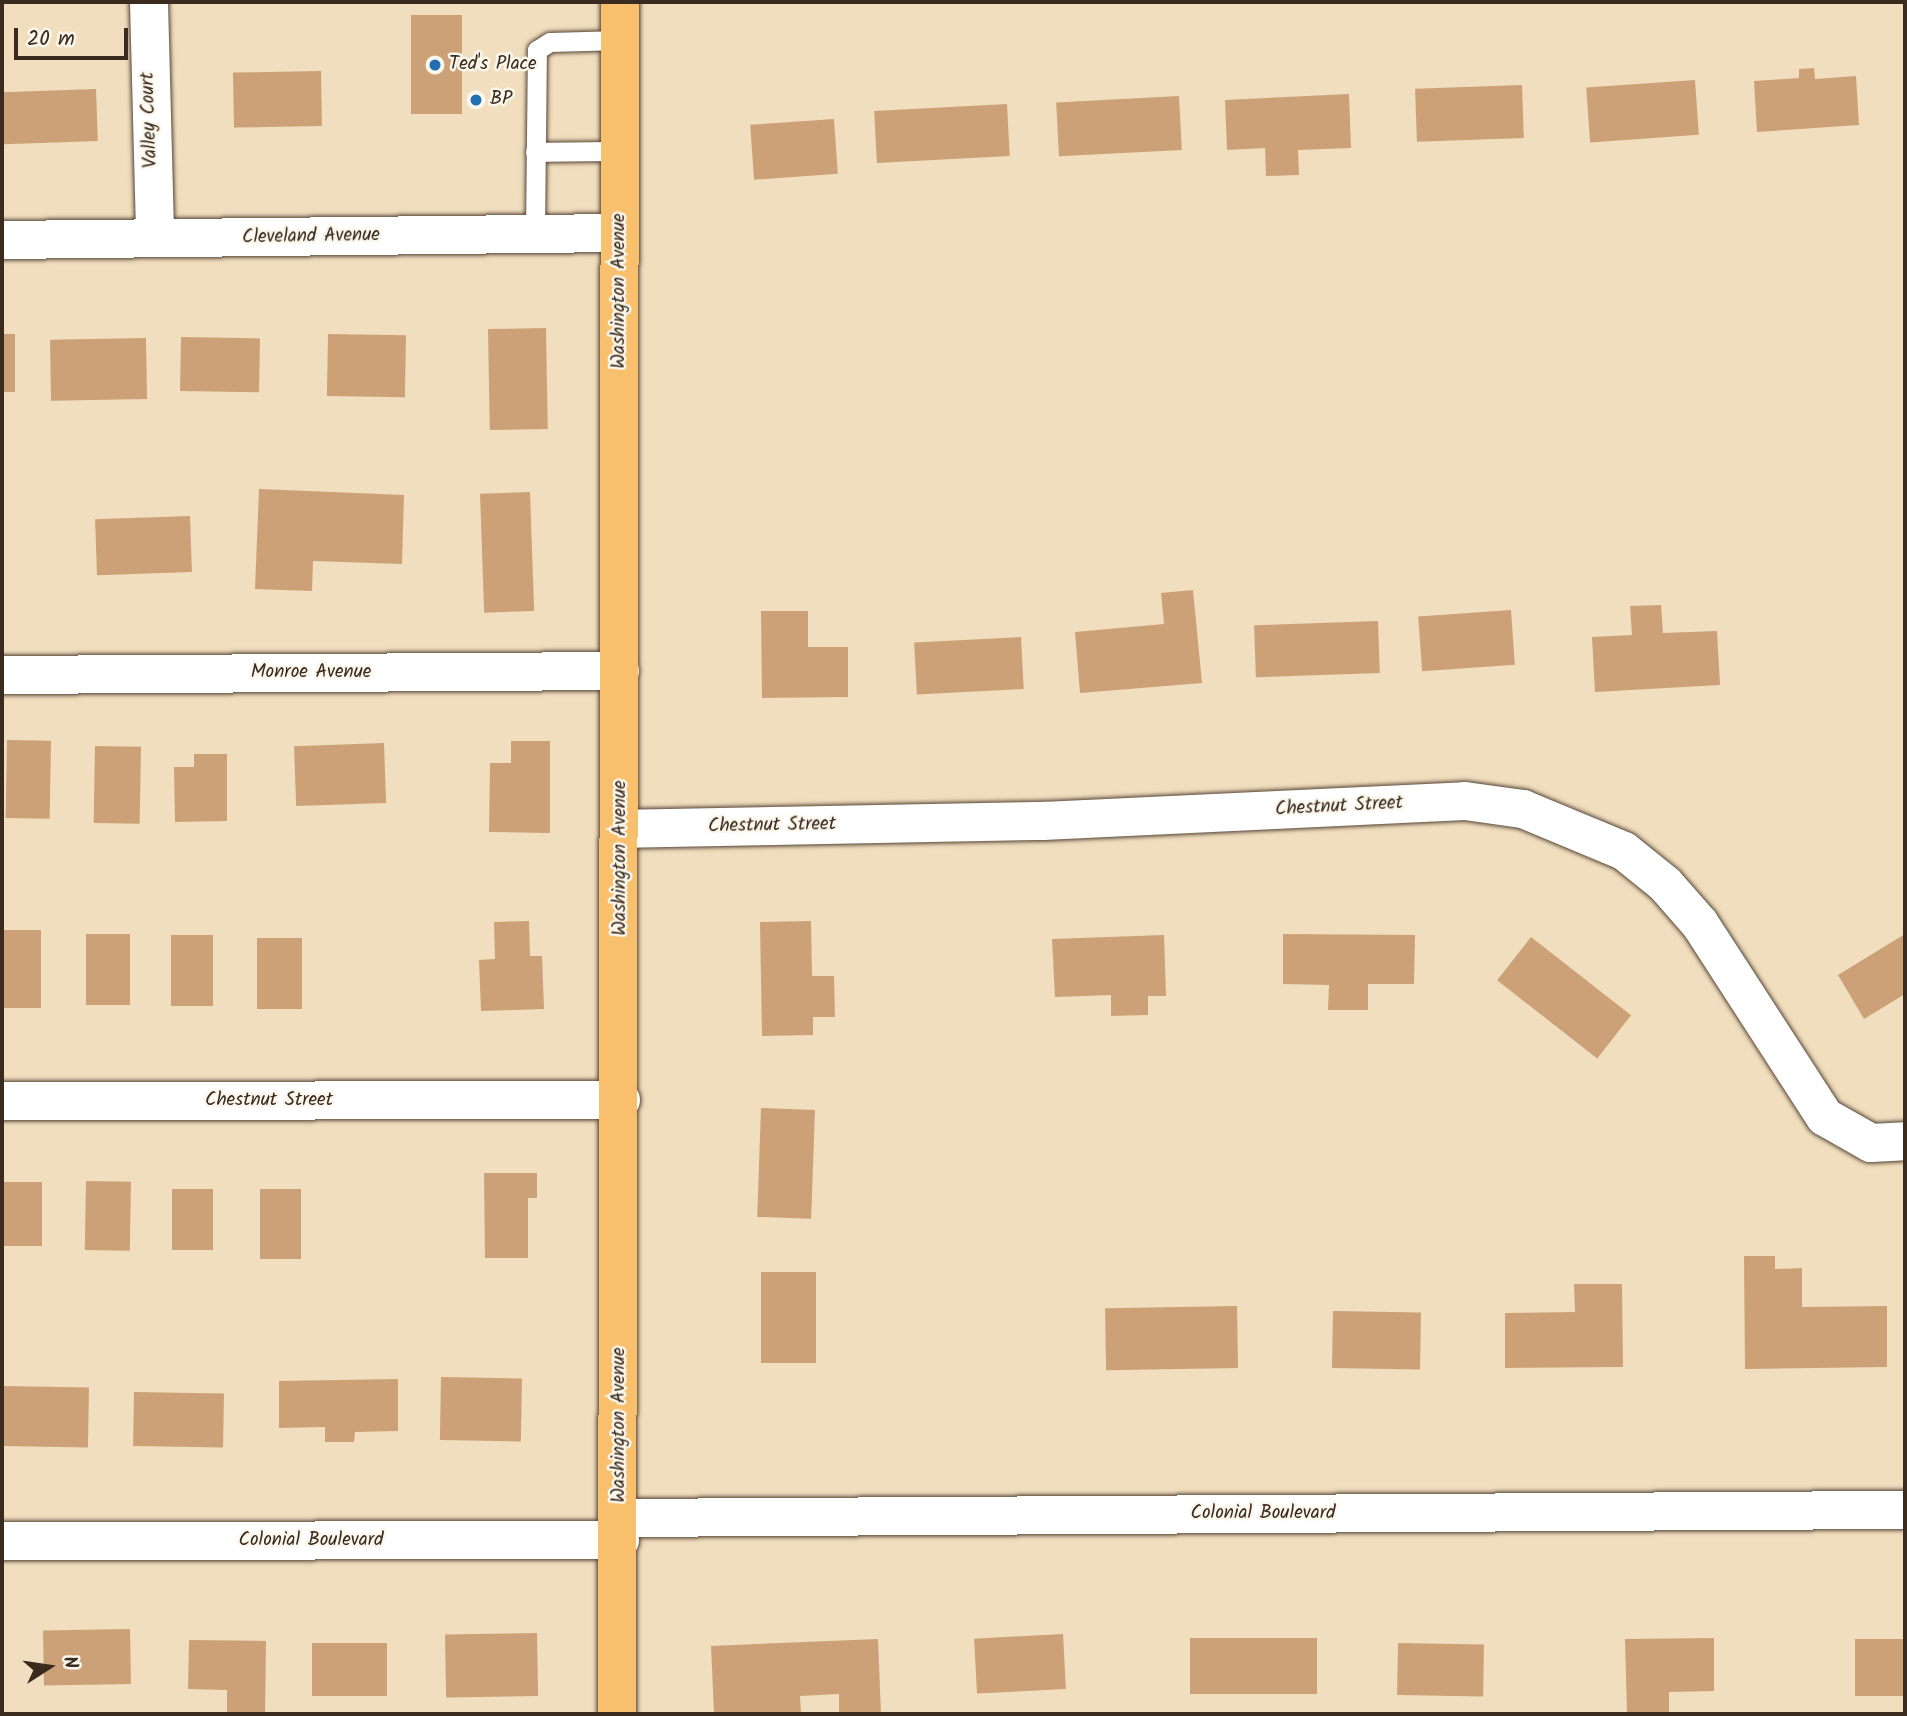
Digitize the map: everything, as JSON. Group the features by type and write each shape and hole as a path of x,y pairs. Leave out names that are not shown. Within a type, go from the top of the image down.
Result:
{"main road":[{"name":"Washington Avenue","path":"617,1714 621,1100 620,2"}],"street":[{"name":"Valley Court","path":"149,2 155,238"},
{"path":"620,2 632,2"},
{"name":"Cleveland Avenue","path":"2,240 620,233"},
{"name":"Monroe Avenue","path":"2,675 621,671"},
{"name":"Chestnut Street","path":"621,829 1043,821 1465,802 1523,809 1614,846 1665,884 1699,924 1825,1117 1871,1143 1905,1141"},
{"name":"Chestnut Street","path":"2,1101 621,1100"},
{"name":"Colonial Boulevard","path":"2,1541 1905,1510"}],"lane":[{"path":"535,234 535,152 542,43 620,40"},
{"path":"535,152 620,151"}],"building":[{"name":"Ted's Place","path":"411,15 462,15 462,114 411,114"},
{"path":"1814,68 1815,79 1856,76 1859,125 1757,132 1754,81 1799,78 1799,69"},
{"path":"321,71 322,126 234,128 233,73"},
{"path":"1695,80 1699,135 1590,142 1586,88"},
{"path":"1522,85 1524,138 1417,142 1415,89"},
{"path":"96,89 98,141 4,144 2,92"},
{"path":"1349,94 1351,148 1298,150 1299,175 1266,176 1265,148 1227,150 1225,100"},
{"path":"1179,96 1182,150 1059,156 1056,102"},
{"path":"1007,104 1010,156 877,163 874,111"},
{"path":"834,119 838,174 754,180 750,125"},
{"path":"546,328 548,429 490,430 488,329"},
{"path":"2,334 15,334 15,392 2,392"},
{"path":"328,334 406,335 405,397 327,396"},
{"path":"181,337 260,338 259,392 180,391"},
{"path":"146,338 147,399 51,401 50,340"},
{"path":"259,489 404,495 402,564 313,561 312,591 255,589"},
{"path":"530,492 534,611 484,613 480,494"},
{"path":"190,516 192,572 97,575 95,519"},
{"path":"1193,590 1202,683 1080,693 1075,632 1164,624 1161,593"},
{"path":"1661,605 1663,633 1717,631 1720,685 1595,692 1592,637 1632,635 1630,606"},
{"path":"1511,610 1515,665 1422,671 1418,616"},
{"path":"761,611 808,611 808,647 848,647 848,697 762,698"},
{"path":"1378,621 1380,673 1256,677 1254,625"},
{"path":"1021,637 1024,689 917,695 914,643"},
{"path":"7,740 51,741 50,819 6,818"},
{"path":"511,741 550,741 550,833 489,832 490,763 511,763"},
{"path":"384,743 386,803 296,806 294,746"},
{"path":"95,746 141,747 140,824 94,823"},
{"path":"194,754 227,754 227,821 175,822 174,767 194,767"},
{"path":"529,921 530,956 542,956 544,1009 481,1011 479,960 495,959 494,922"},
{"path":"811,921 812,976 834,976 835,1017 813,1017 813,1035 762,1036 760,922"},
{"path":"2,930 41,930 41,1008 2,1008"},
{"path":"86,934 130,934 130,1005 86,1005"},
{"path":"1283,934 1415,935 1414,984 1368,984 1368,1010 1328,1010 1329,985 1283,984"},
{"path":"1905,934 1905,994 1864,1019 1838,975"},
{"path":"171,935 213,935 213,1006 171,1006"},
{"path":"1164,935 1166,996 1148,996 1148,1015 1111,1016 1111,995 1055,997 1052,939"},
{"path":"1531,937 1631,1015 1597,1059 1497,980"},
{"path":"257,938 302,938 302,1009 257,1009"},
{"path":"761,1108 815,1110 811,1219 757,1217"},
{"path":"484,1173 537,1173 537,1198 528,1198 528,1258 485,1258"},
{"path":"86,1181 131,1182 130,1251 85,1250"},
{"path":"2,1182 42,1182 42,1246 2,1246"},
{"path":"172,1189 213,1189 213,1250 172,1250"},
{"path":"260,1189 301,1189 301,1259 260,1259"},
{"path":"1744,1256 1775,1256 1775,1269 1802,1268 1802,1307 1887,1306 1887,1367 1745,1369"},
{"path":"761,1272 816,1272 816,1363 761,1363"},
{"path":"1574,1284 1622,1284 1623,1367 1505,1368 1505,1313 1575,1312"},
{"path":"1237,1306 1238,1368 1106,1370 1105,1308"},
{"path":"1333,1311 1421,1313 1420,1370 1332,1368"},
{"path":"441,1377 522,1378 521,1441 440,1440"},
{"path":"398,1379 398,1431 355,1432 354,1442 325,1442 325,1427 279,1428 279,1381"},
{"path":"4,1386 89,1387 88,1447 3,1446"},
{"path":"134,1392 224,1394 223,1448 133,1446"},
{"path":"130,1629 131,1684 44,1686 43,1631"},
{"path":"537,1633 538,1696 446,1698 445,1635"},
{"path":"1063,1634 1066,1689 977,1694 974,1639"},
{"path":"1190,1638 1317,1638 1317,1694 1190,1694"},
{"path":"1714,1638 1714,1691 1669,1692 1669,1714 1627,1714 1625,1639"},
{"path":"878,1639 881,1714 839,1714 839,1694 800,1696 801,1714 714,1714 711,1646"},
{"path":"1855,1639 1905,1639 1905,1696 1855,1696"},
{"path":"189,1640 266,1641 265,1714 227,1714 227,1690 188,1689"},
{"path":"312,1643 387,1643 387,1696 312,1696"},
{"path":"1398,1643 1484,1645 1483,1696 1397,1695"}],"place":[{"name":"Ted's Place","path":"435,65"},
{"name":"BP","path":"476,100"}]}
